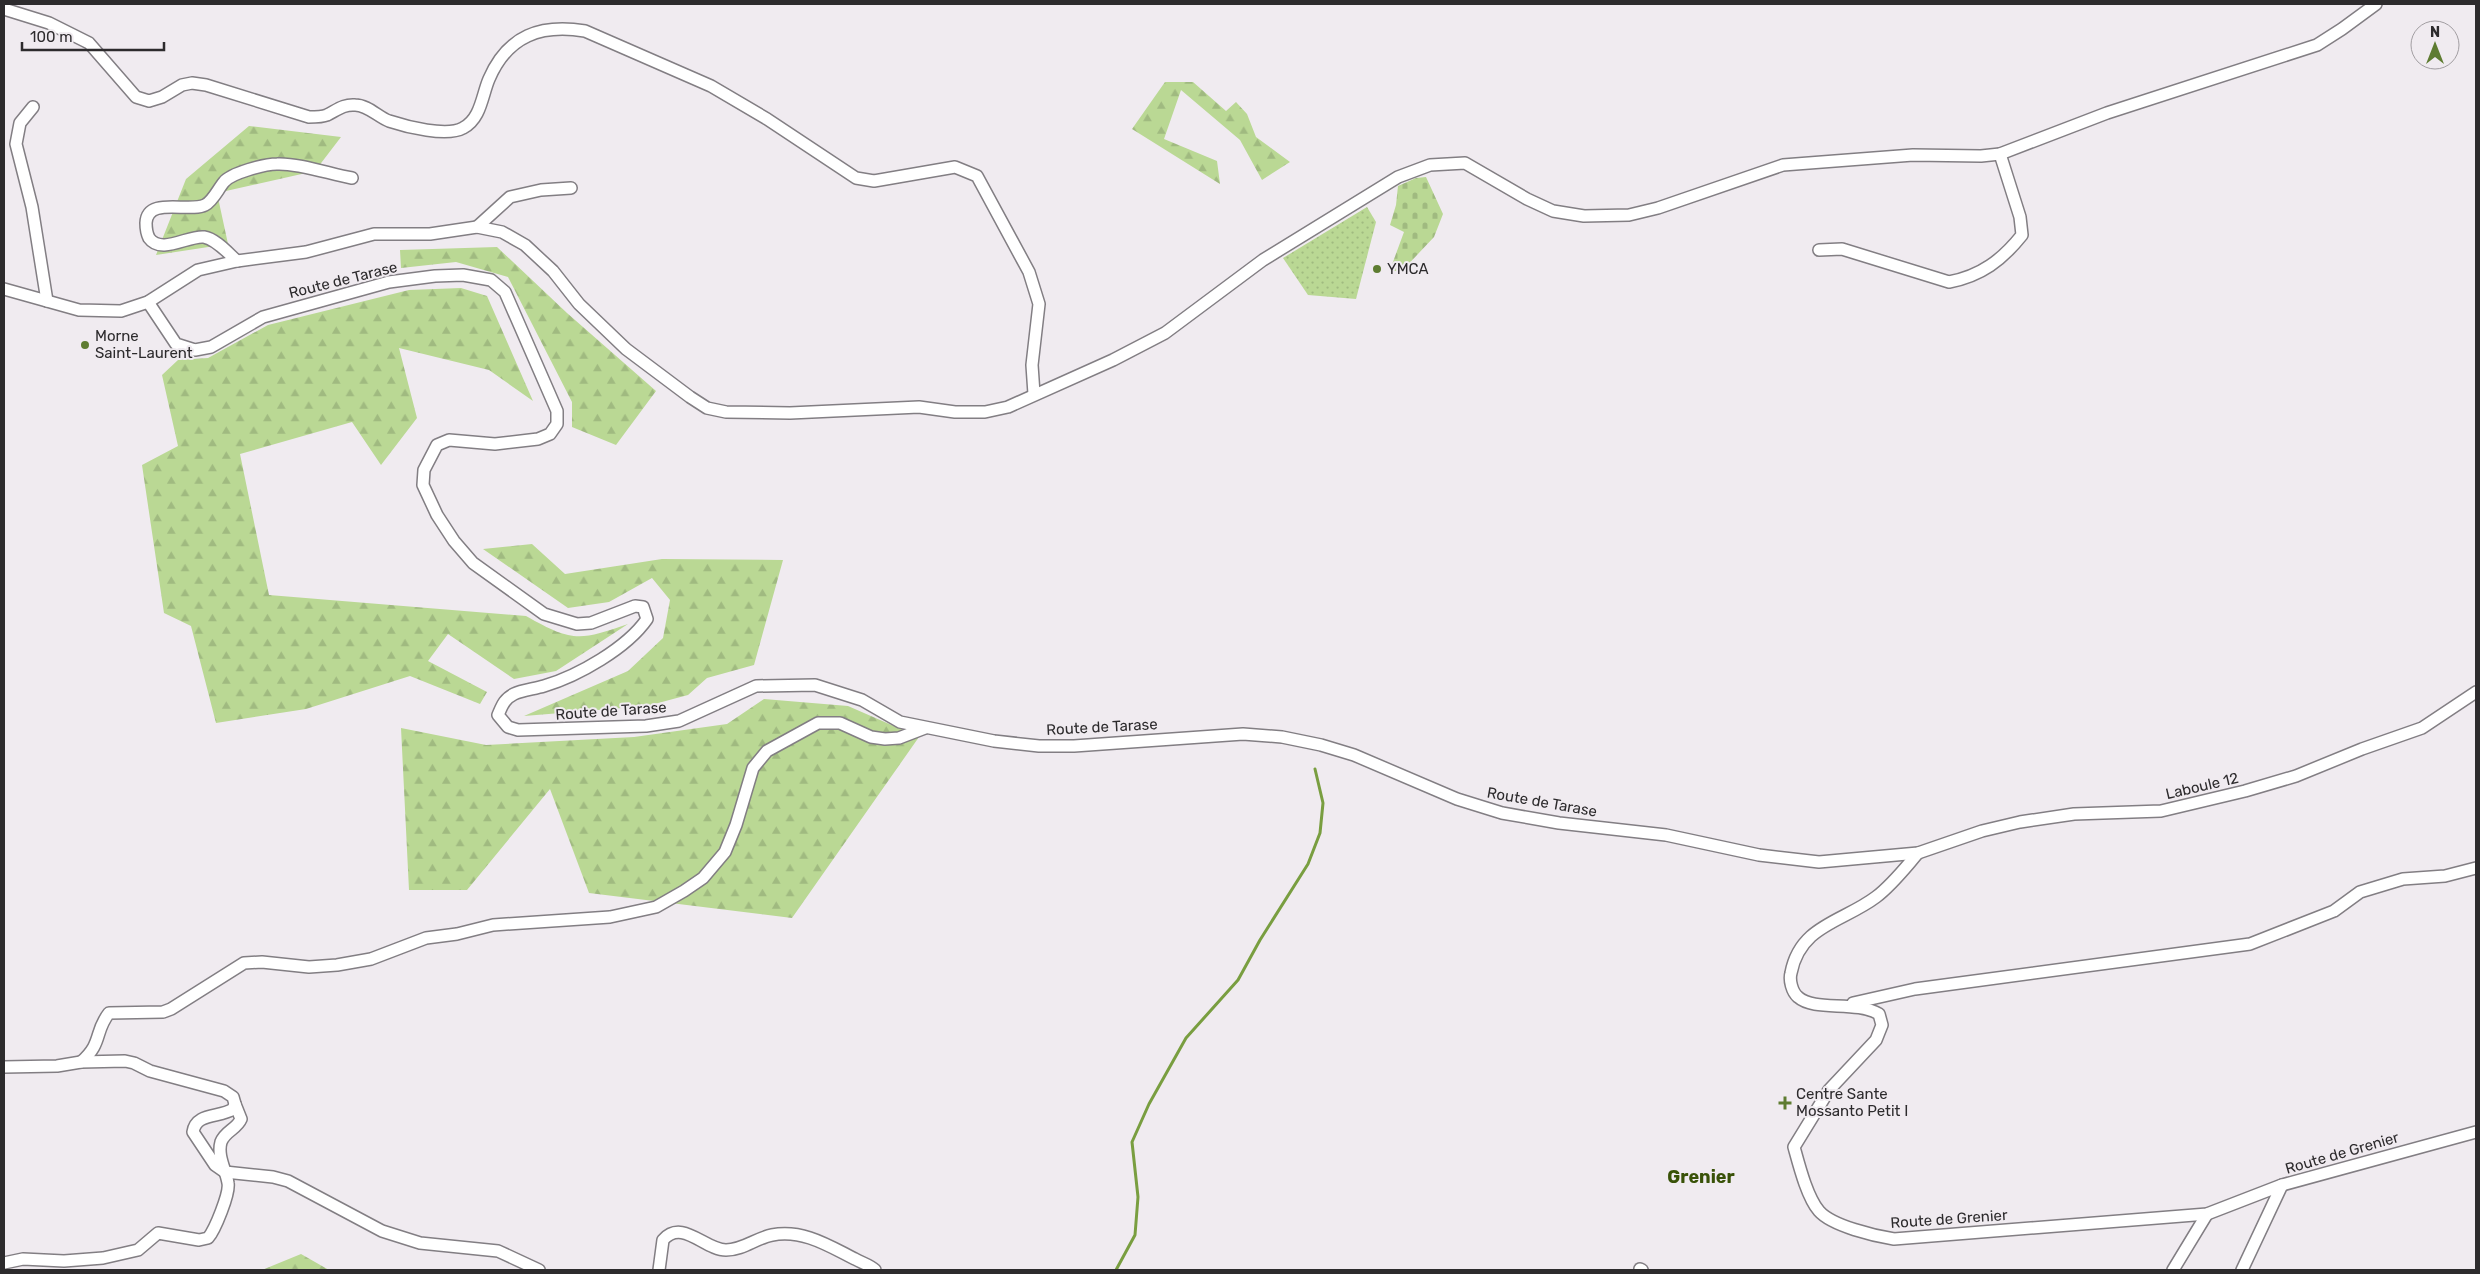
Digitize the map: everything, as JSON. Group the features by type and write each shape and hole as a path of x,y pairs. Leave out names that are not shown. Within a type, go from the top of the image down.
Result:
{"street":[{"path":"4,289 79,310 121,311 148,302 198,270 238,261 306,252 374,234 430,234 477,228 502,232 525,245 552,271 579,304 626,349 707,408 726,412 790,413 919,407 955,412 985,412 1008,407 1112,360 1165,333 1263,260 1398,177 1430,165 1465,163 1527,199 1554,211 1584,216 1629,215 1783,165 1913,155 1981,156 2000,154 2107,112 2317,44 2342,29 2376,4"},
{"path":"4,9 49,23 89,43 136,97 149,101 162,97 182,85 199,84 308,117 326,115 346,105 358,105 388,121 451,133 465,128 478,112 489,78 512,46 523,37 542,29 565,28 585,32 711,86 767,119 856,178 874,181 955,167 977,176 1029,272 1039,304 1032,365 1034,394"},
{"path":"33,107 20,123 16,144 32,207 48,300"},
{"path":"1819,250 1842,249 1949,282 1967,278 1990,268 2022,235 2020,217 2000,154"},
{"path":"238,261 215,242 205,237 171,244 154,242 147,230 148,215 154,209 200,207 208,204 225,180 231,176 266,166 287,165 352,178"},
{"path":"477,228 510,197 541,190 571,188"},
{"name":"Route de Tarase","path":"148,302 176,344 195,350 211,347 228,339 263,317 389,282 435,276 463,275 491,280 505,292 558,411 557,424 550,434 538,439 495,444 448,440 437,445 424,470 424,485 437,515 449,535 473,563 544,614 576,624 591,623 635,606 643,607 646,619 638,632 612,652 569,677 514,694 503,702 498,715 508,727 518,730 654,725 679,721 756,686 814,685 862,700 900,722 994,741 1039,746 1074,746 1243,734 1282,737 1321,745 1354,755 1457,799 1502,813 1559,823 1666,835 1759,855 1819,862 1918,853"},
{"name":"Laboule 12","path":"1918,853 1982,831 2020,822 2074,814 2161,811 2245,792 2296,776 2362,749 2422,728 2476,692"},
{"path":"81,1062 91,1053 97,1043 103,1023 109,1014 163,1012 171,1009 244,963 262,962 310,967 337,965 372,959 426,938 456,934 493,925 602,918 656,907 703,878 725,852 736,825 753,768 767,751 818,723 840,724 870,737 884,739 899,738 925,728"},
{"name":"Route de Grenier","path":"1918,853 1875,898 1815,931 1793,961 1790,976 1793,990 1798,998 1811,1004 1872,1010 1879,1014 1882,1024 1876,1040 1829,1090 1794,1146 1798,1163 1812,1198 1819,1211 1829,1218 1874,1236 1894,1239 2207,1214 2282,1185 2476,1132"},
{"path":"1844,1006 1915,989 2250,944 2334,910 2360,892 2403,879 2445,876 2476,868"},
{"path":"4,1067 57,1066 81,1062 134,1063 150,1071 224,1091 233,1097 241,1119 239,1125 226,1134 221,1142 220,1153 229,1184 227,1195 212,1234 205,1240 158,1233 138,1250 103,1258 64,1261 23,1259 4,1263"},
{"path":"235,1104 231,1111 204,1117 194,1125 193,1132 204,1150 215,1165 225,1172 273,1177 288,1182 382,1231 420,1243 498,1251 540,1270"},
{"path":"2242,1270 2282,1185"},
{"path":"2173,1270 2207,1214"},
{"path":"659,1270 663,1240 674,1233 695,1235 723,1250 736,1250 774,1234 797,1235 829,1245 875,1270"}],"green space":[{"path":"1165,82 1193,82 1226,111 1236,102 1247,114 1256,137 1290,162 1262,180 1240,140 1181,90 1164,139 1217,161 1220,184 1132,129"},
{"path":"249,126 341,137 315,171 217,193 228,244 156,255 186,179"},
{"path":"1426,177 1443,214 1434,237 1401,272 1390,270 1404,232 1390,225 1396,205 1398,186 1416,178"},
{"path":"1367,207 1376,222 1356,299 1308,295 1283,258"},
{"path":"497,247 567,313 656,391 616,445 572,427 572,402 508,277 456,262 401,268 400,250"},
{"path":"461,288 487,296 533,401 489,370 399,348 417,418 381,465 352,422 240,454 269,595 526,616 554,631 576,636 598,634 628,624 556,671 514,679 448,634 428,661 487,692 480,704 410,676 306,709 216,723 191,626 164,613 142,465 178,446 162,375 178,360 208,358 268,325 409,290"},
{"path":"532,544 565,574 662,559 783,560 754,665 707,678 688,695 647,706 524,716 628,671 663,638 670,600 652,578 609,602 568,608 483,549"},
{"path":"764,699 848,706 919,737 792,918 589,893 550,789 467,890 409,890 401,728 486,745 634,737 727,724"},
{"path":"301,1254 329,1270 262,1270"}],"waterway":[{"path":"1116,1270 1135,1235 1138,1197 1132,1142 1149,1104 1186,1038 1238,980 1260,940 1308,864 1320,833 1323,803 1315,769"}],"place":[{"name":"YMCA","path":"1377,269"},
{"name":"Morne Saint-Laurent","path":"85,345"},
{"name":"Centre Sante Mossanto Petit I","path":"1785,1103"}],"district":[{"name":"Grenier","path":"1701,1177"}]}
